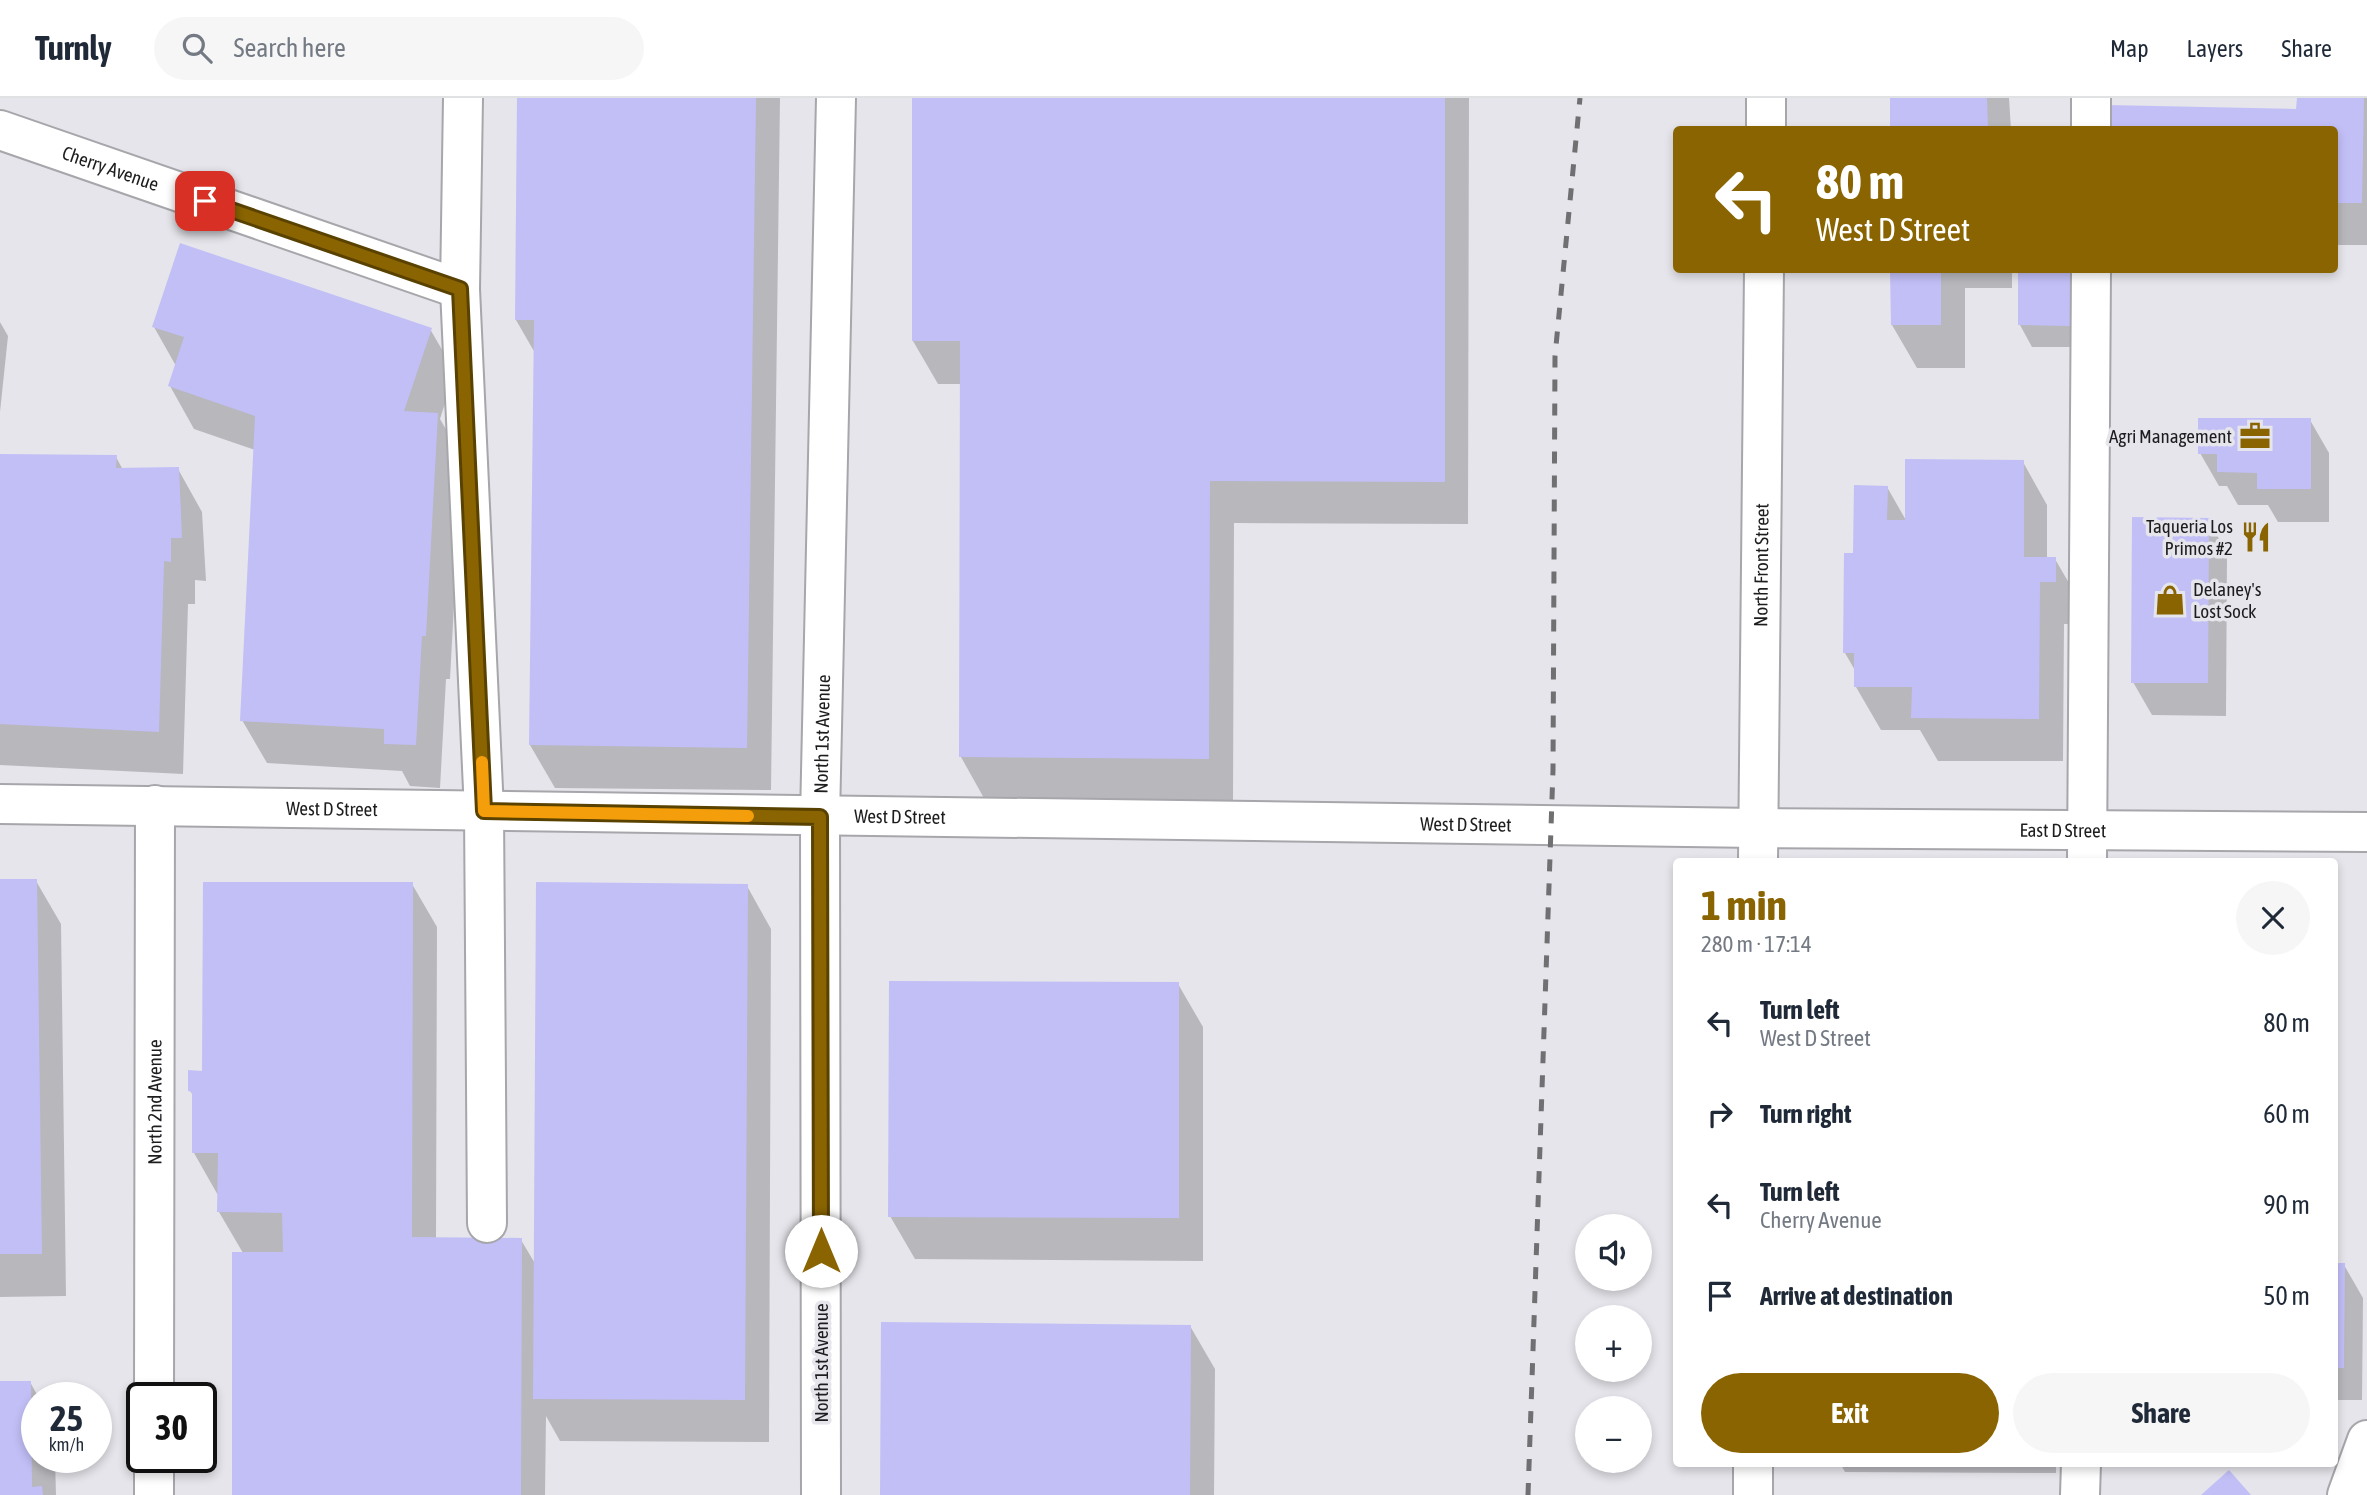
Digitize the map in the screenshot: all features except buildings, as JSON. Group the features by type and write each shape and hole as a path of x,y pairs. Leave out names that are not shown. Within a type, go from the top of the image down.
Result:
{"street":[{"path":"463,98 460,289 484,811 486,1223"},
{"name":"North 1st Avenue","path":"821,1495 820,817 835,98"},
{"path":"1766,98 1766,126"},
{"path":"2091,98 2091,126"},
{"name":"Cherry Avenue","path":"0,130 460,289"},
{"name":"North Front Street","path":"1758,845 1764,273"},
{"path":"2087,846 2091,273"},
{"name":"West D Street","path":"0,804 820,817 1758,845"},
{"name":"North 2nd Avenue","path":"154,1382 155,805"},
{"name":"East D Street","path":"1758,845 2087,846 2367,832"},
{"path":"2347,1495 2367,1440"},
{"path":"1753,1467 1753,1495"},
{"path":"2080,1495 2081,1467"},
{"path":"154,1473 154,1495"}],"railway":[{"path":"1528,1495 1553,770 1555,356 1580,98"}],"slow traffic":[{"path":"482,762 484,811 748,816"}],"place":[{"name":"Agri Management","path":"2255,436"},
{"name":"Taqueria Los Primos #2","path":"2256,537"},
{"name":"Delaney's Lost Sock","path":"2170,600"}],"route":[{"path":"205,201 460,289 484,811 820,817 821,1251"}]}
